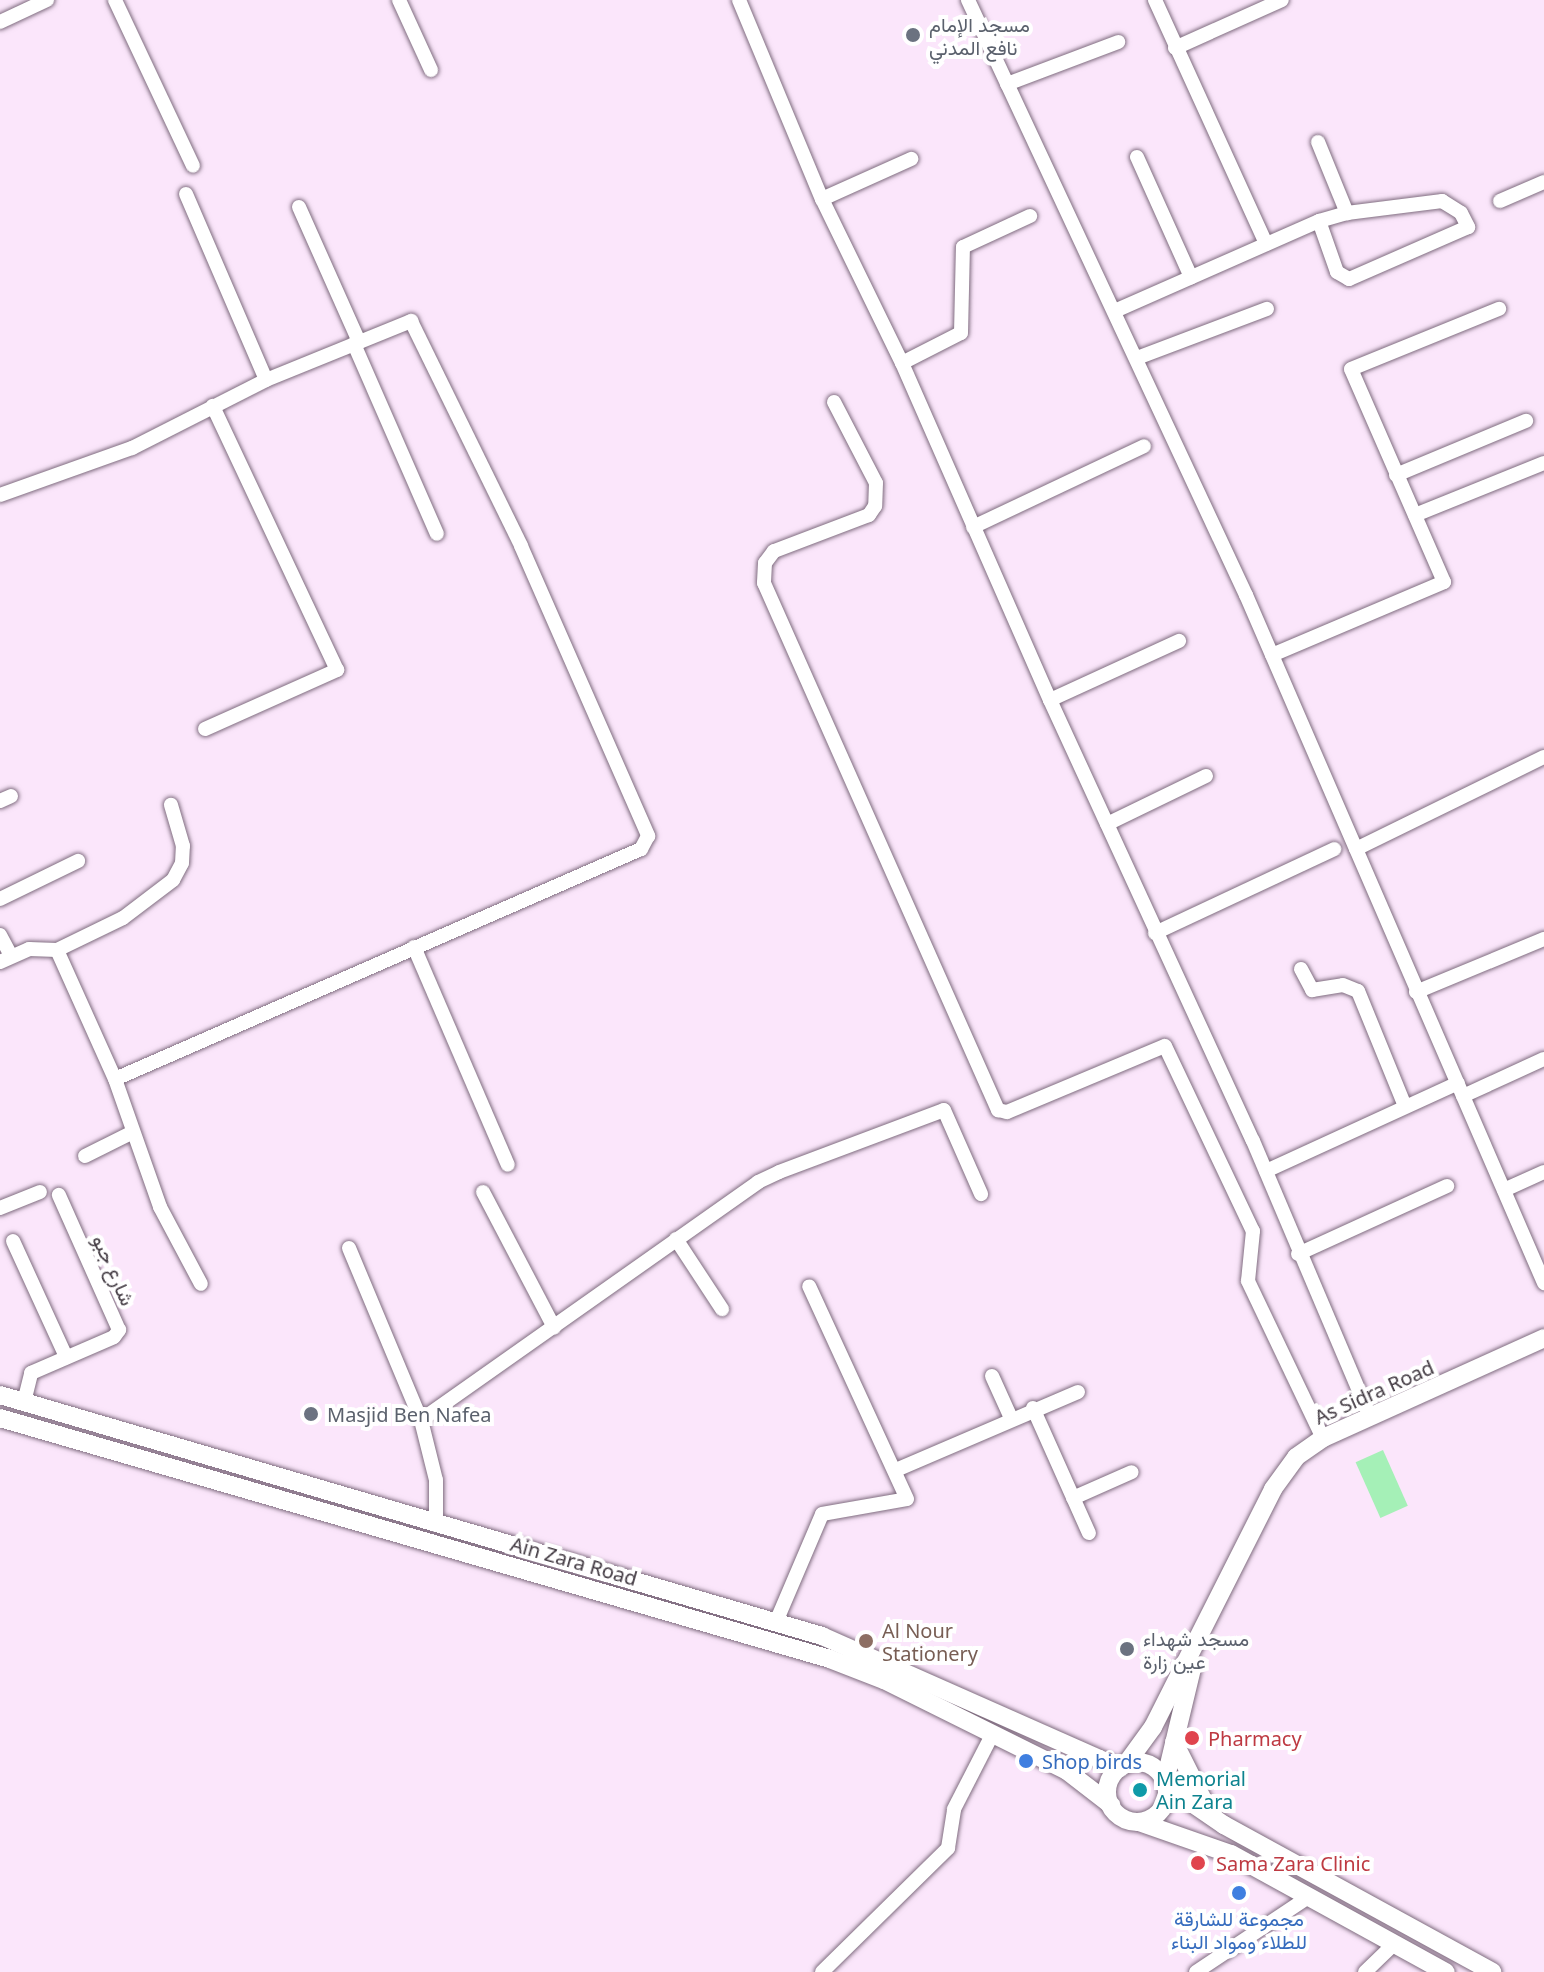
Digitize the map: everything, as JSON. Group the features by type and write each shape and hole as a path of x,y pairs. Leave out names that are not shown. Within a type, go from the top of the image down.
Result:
{"main road":[{"name":"As Sidra Road","path":"1194,1653 1273,1489 1296,1457 1323,1438 1544,1338"},
{"name":"Ain Zara Road","path":"0,1395 776,1622 893,1664 1090,1756 1123,1766"},
{"name":"Ain Zara Road","path":"0,1418 802,1650 884,1680 993,1733 1080,1779 1111,1805"},
{"path":"1139,1822 1161,1810 1194,1653"},
{"path":"1194,1653 1153,1727 1108,1785 1111,1805 1119,1816 1185,1836 1310,1896 1446,1972"},
{"path":"1174,1742 1191,1783 1214,1820"},
{"path":"1080,1779 1089,1773 1090,1756"},
{"path":"1123,1766 1152,1766 1166,1784 1214,1820 1492,1972"},
{"path":"1185,1836 1182,1821 1193,1806"}],"street":[{"path":"0,22 47,0"},
{"path":"115,0 193,166"},
{"path":"399,0 431,70"},
{"path":"739,0 822,199 902,363 1050,700 1266,1171 1298,1254 1370,1416"},
{"path":"968,0 1117,310 1272,655 1544,1283"},
{"path":"1155,0 1266,244"},
{"path":"1175,48 1282,0"},
{"path":"1007,84 1118,42"},
{"path":"1318,142 1347,213"},
{"path":"1137,157 1191,277"},
{"path":"822,199 911,159"},
{"path":"1500,201 1544,182"},
{"path":"186,194 266,380"},
{"path":"1117,310 1319,221 1347,213 1442,201 1461,213 1468,229 1349,279 1337,272 1319,221"},
{"path":"299,207 437,534"},
{"path":"902,363 961,333 961,249 1030,216"},
{"path":"1137,358 1267,309"},
{"path":"1272,655 1440,587 1443,575 1351,369 1499,309"},
{"path":"0,495 111,456 266,380 356,343 415,323 521,546 648,836 641,849 115,1079"},
{"path":"834,402 876,483 875,506 869,515 774,551 765,563 764,583 998,1110 1007,1112 1165,1046 1253,1231 1248,1281 1323,1438"},
{"path":"205,729 337,670 213,406"},
{"path":"1396,475 1526,421"},
{"path":"973,527 1144,446"},
{"path":"1415,515 1544,463"},
{"path":"1050,700 1179,641"},
{"path":"1356,849 1544,757"},
{"path":"1107,824 1206,776"},
{"path":"0,935 5,959 29,949 57,950 123,918 178,873 183,846 171,805"},
{"path":"1155,933 1334,849"},
{"path":"0,899 78,861"},
{"path":"1416,992 1544,939"},
{"path":"414,947 508,1165"},
{"path":"57,950 115,1079 131,1133 160,1207 201,1284"},
{"path":"1301,969 1312,990 1343,985 1358,991 1405,1106"},
{"path":"1266,1171 1405,1106 1461,1090 1544,1059"},
{"path":"421,1420 758,1182 941,1110 981,1194"},
{"path":"85,1156 131,1133"},
{"path":"1504,1190 1544,1172"},
{"path":"1298,1254 1447,1186"},
{"path":"0,1208 40,1192"},
{"path":"483,1192 554,1327"},
{"name":"شارع جبو","path":"24,1402 29,1375 119,1330 59,1195"},
{"path":"676,1239 722,1309"},
{"path":"13,1241 66,1357"},
{"path":"349,1248 421,1420 436,1480 436,1525"},
{"path":"776,1622 822,1514 906,1501 896,1470 809,1286"},
{"path":"992,1376 1011,1418"},
{"path":"896,1470 1033,1408 1078,1392"},
{"path":"1033,1408 1089,1533"},
{"path":"1073,1498 1132,1472"},
{"path":"822,1972 948,1848 954,1809 993,1733"},
{"path":"1196,1972 1310,1896"},
{"path":"1365,1972 1394,1944"}],"green space":[{"path":"1383,1450 1408,1506 1380,1518 1356,1462"}],"place":[{"name":"مسجد الإمام نافع المدني","path":"913,35"},
{"name":"Masjid Ben Nafea","path":"311,1414"},
{"name":"Al Nour Stationery","path":"866,1641"},
{"name":"مسجد شهداء عين زارة","path":"1127,1649"},
{"name":"Pharmacy","path":"1192,1738"},
{"name":"Shop birds","path":"1026,1761"},
{"name":"Memorial Ain Zara","path":"1140,1790"},
{"name":"Sama Zara Clinic","path":"1198,1863"},
{"name":"مجموعة للشارقة للطلاء ومواد البناء","path":"1239,1893"}]}
